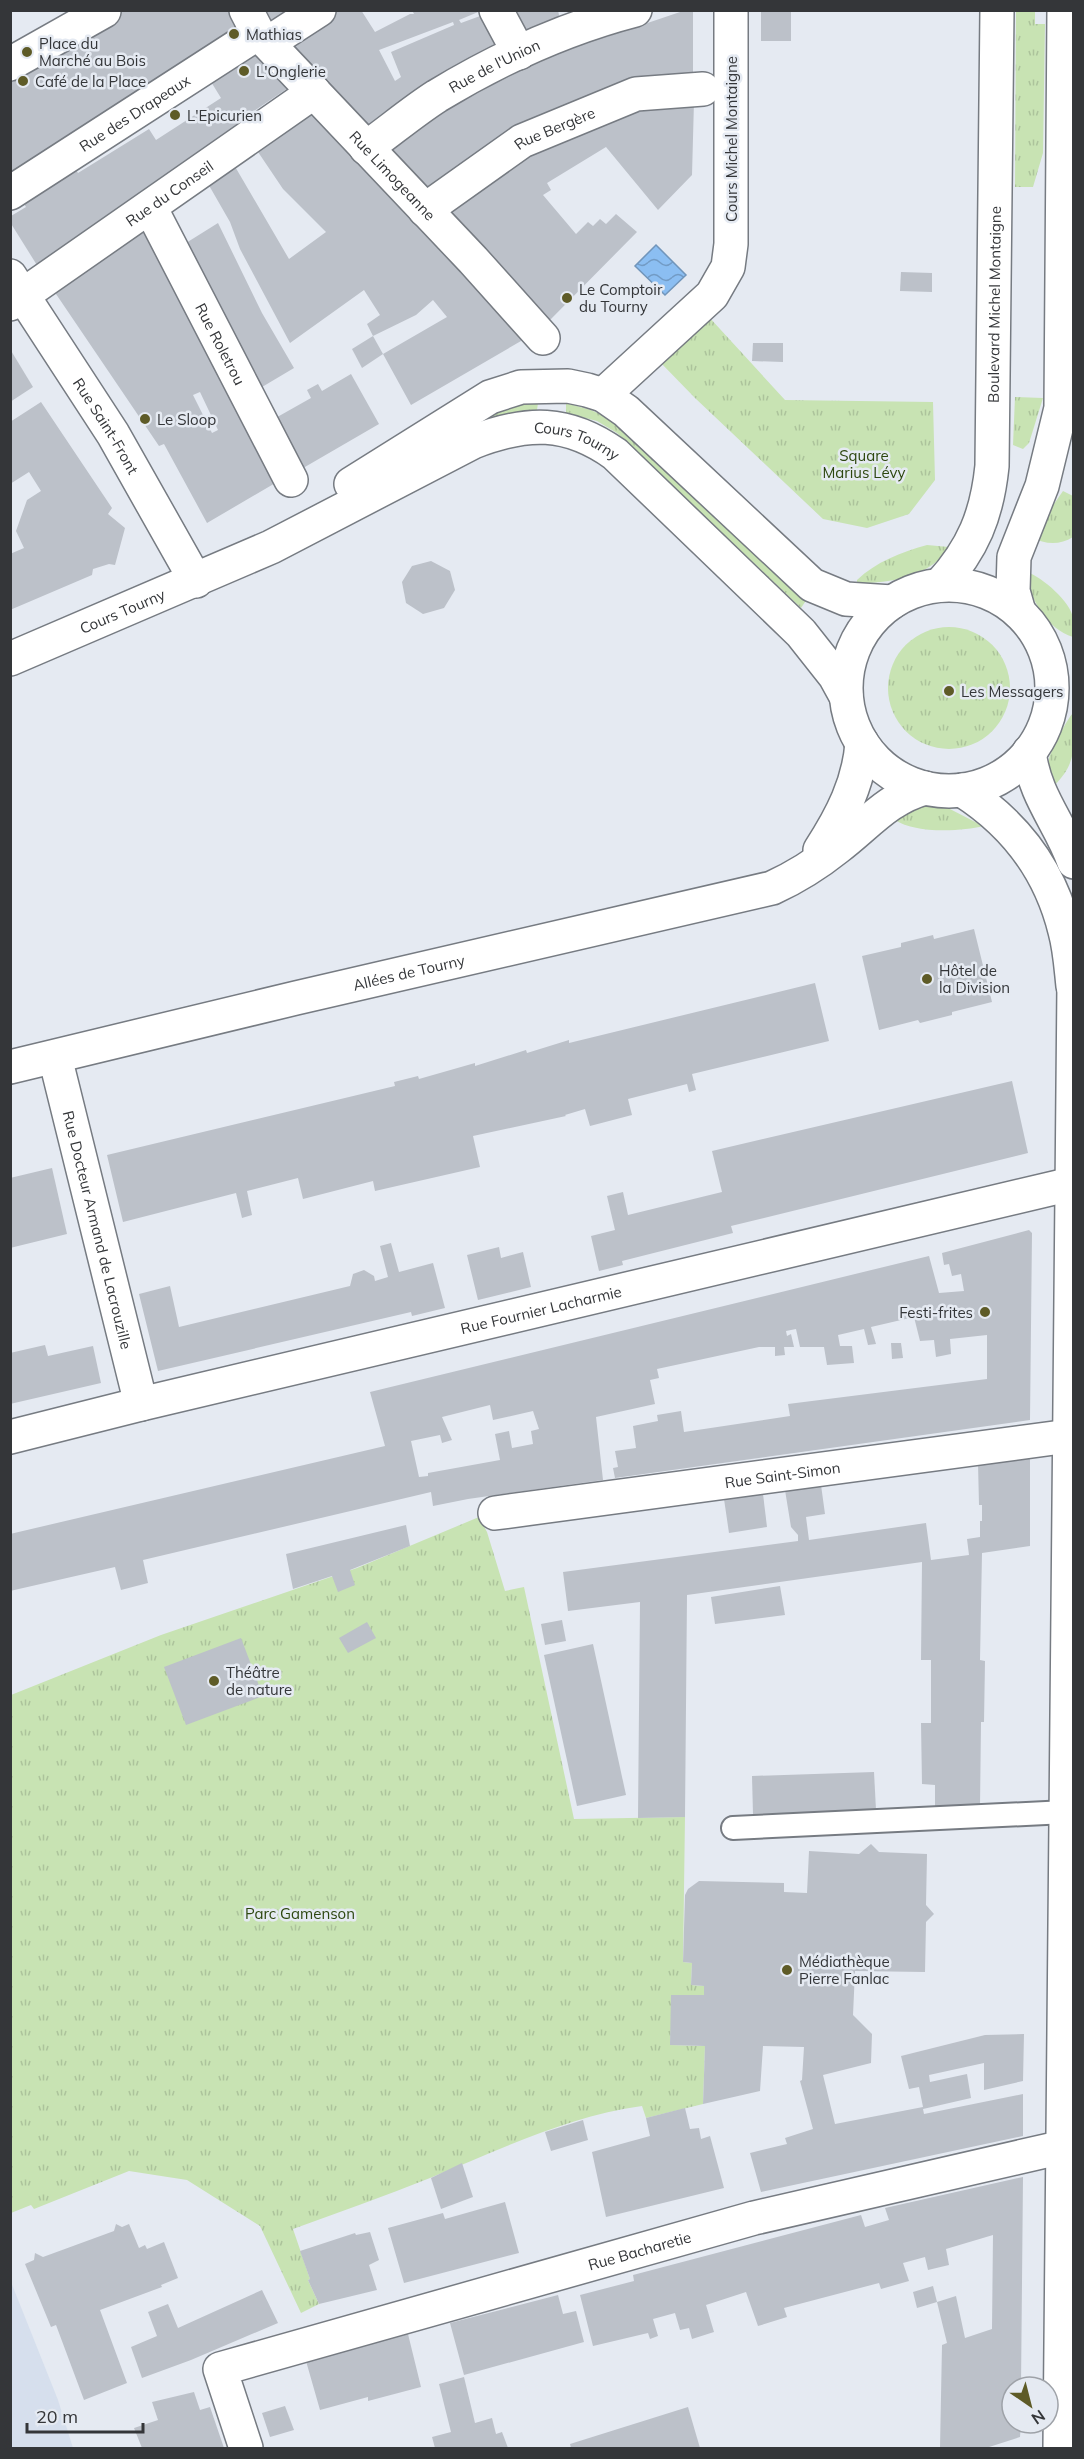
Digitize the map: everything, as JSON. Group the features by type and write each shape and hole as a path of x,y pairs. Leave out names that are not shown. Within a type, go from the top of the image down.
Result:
{"street":[{"name":"Rue des Drapeaux","path":"10,193 258,29 319,10"},
{"path":"496,10 519,53"},
{"name":"Rue de l'Union","path":"366,148 437,97 519,53 598,20 635,10"},
{"name":"Cours Michel Montaigne","path":"603,395 711,295 728,267 731,244 731,10"},
{"name":"Boulevard Michel Montaigne","path":"940,585 966,552 976,532 984,512 992,466 997,10"},
{"path":"1019,612 1013,591 1014,557 1042,486 1061,408 1068,136 1064,10"},
{"path":"10,64 104,11"},
{"name":"Rue Limogeanne","path":"258,29 543,338"},
{"name":"Rue Bergère","path":"425,210 522,141 636,94 703,89"},
{"name":"Rue du Conseil","path":"15,292 150,207 314,92"},
{"name":"Rue Roletrou","path":"150,207 291,480"},
{"name":"Rue Saint-Front","path":"15,292 112,434 196,581"},
{"name":"Cours Tourny","path":"233,565 276,532 490,397 521,387 568,386 603,395 626,411 812,585 846,599 892,602"},
{"name":"Cours Tourny","path":"10,659 233,565 473,442 498,432 551,427 578,433 615,454 801,633 835,676 846,696"},
{"path":"940,585 982,590 1001,599 1019,612 1039,637 1049,662 1052,689 1048,715 1022,761 1004,775 984,785 962,790 943,791 925,788 900,779 878,763 862,743 850,718 846,696 848,666 857,641 872,620 892,602 915,591 940,585"},
{"path":"1039,637 1074,648"},
{"path":"1048,715 1074,691"},
{"name":"Allées de Tourny","path":"803,870 820,850 846,807 858,773 862,743"},
{"path":"1029,752 1031,770 1042,800 1074,862"},
{"name":"Allées de Tourny","path":"10,1067 772,888 837,848 885,806 912,791 925,788"},
{"path":"962,790 978,800 1014,831 1044,874 1066,932 1073,985 1069,1436 1070,1623 1060,2448"},
{"name":"Rue Docteur Armand de Lacrouzille","path":"55,1057 141,1404"},
{"name":"Rue Fournier Lacharmie","path":"10,1437 141,1404 1072,1197"},
{"name":"Rue Saint-Simon","path":"495,1513 1069,1436"},
{"name":"Rue Bacharetie","path":"246,2448 220,2368 754,2217 1063,2147"}],"lane":[{"path":"733,1828 1066,1812"}],"shaded area":[{"path":"11,2282 58,2400 73,2448 11,2448"}],"green space":[{"path":"1016,11 1035,11 1035,24 1045,24 1043,153 1033,187 1015,187"},
{"name":"Square Marius Lévy","path":"709,317 785,400 933,402 935,480 909,514 867,528 823,519 695,398 660,362"},
{"path":"1015,397 1043,398 1029,443 1023,449 1013,445"},
{"path":"538,403 537,410 506,414 474,429 488,417 503,409"},
{"path":"566,403 591,410 617,422 807,599 801,608 617,433 597,421 566,413"},
{"path":"1063,491 1073,496 1073,537 1063,542 1053,543 1042,542 1031,537"},
{"path":"927,545 949,547 935,563 915,574 875,583 857,583 857,580 864,574 881,563 898,554"},
{"path":"1027,572 1048,585 1067,605 1074,620 1073,637 1055,627 1041,612 1031,592"},
{"path":"949,627 972,631 992,645 1006,665 1010,688 1006,711 992,731 972,745 949,749 926,745 906,731 892,711 888,688 892,665 906,645 926,631"},
{"path":"1073,713 1074,744 1071,761 1053,787 1049,759"},
{"path":"925,805 948,808 983,826 962,830 922,829 900,823 892,817"},
{"name":"Parc Gamenson","path":"479,1517 487,1532 505,1591 524,1587 574,1819 685,1817 683,1962 692,1963 691,1985 704,1986 704,1995 673,1996 670,2045 705,2046 703,2104 646,2118 642,2106 587,2118 534,2135 413,2185 293,2229 310,2279 308,2280 319,2304 301,2313 260,2226 187,2180 129,2171 34,2209 31,2205 11,2213 11,1695 161,1635 357,1568"}],"water":[{"path":"656,245 686,275 665,295 635,266"}],"building":[{"path":"121,10 229,10 244,35 10,183 10,77"},
{"path":"258,10 303,10 270,29"},
{"path":"328,10 361,10 375,32 414,14 412,10 483,10 459,20 461,23 491,12 507,52 367,136 283,40","holes":["453,22 454,25 391,52 401,77 395,81 379,50"]},
{"path":"517,10 558,10 561,26 526,37"},
{"path":"686,10 693,10 693,74 430,195 378,145 420,118 603,29 606,37"},
{"path":"761,10 791,10 791,41 761,41"},
{"path":"252,43 288,88 238,122 243,129 40,270 10,222 11,216 26,207 20,198 70,161 78,173 149,129 156,140 221,98 205,72"},
{"path":"694,101 692,175 658,210 606,147 547,183 551,190 543,195 576,234 588,222 593,226 600,219 606,224 616,214 637,232 551,319 548,320 445,205 496,168 604,114"},
{"path":"308,108 521,332 521,341 411,405 383,354 447,317 433,300 416,315 373,336 367,324 380,315 364,290 290,343 240,249 230,222 203,175 230,158 289,259 326,232 283,189 252,143"},
{"path":"148,220 277,482 207,523 164,444 159,446 56,294 57,289","holes":["200,392 218,430 212,433 193,395"]},
{"path":"218,223 262,313 294,368 257,390 186,243"},
{"path":"901,272 932,273 932,292 900,291"},
{"path":"373,336 383,354 362,368 352,349"},
{"path":"753,343 783,343 783,362 752,361"},
{"path":"10,349 33,387 10,402"},
{"path":"351,374 379,424 298,471 272,420 311,398 307,390 318,384 322,391"},
{"path":"41,402 112,508 108,514 125,528 115,565 109,564 93,569 92,575 10,610 10,554 24,548 16,531 27,500 41,491 29,472 10,484 10,422"},
{"path":"431,561 450,571 455,590 444,608 423,614 406,603 402,582 412,566"},
{"name":"Hôtel de la Division","path":"974,929 992,1002 920,1023 918,1020 879,1030 862,956 901,947 901,943 933,935 934,939"},
{"path":"815,983 829,1041 692,1074 696,1090 689,1092 687,1084 628,1099 632,1115 590,1126 585,1109 566,1116 473,1136 480,1167 375,1191 373,1181 303,1199 298,1178 247,1191 252,1215 242,1218 236,1193 123,1222 107,1155 395,1086 394,1082 418,1076 419,1079 475,1063 475,1066 526,1050 527,1053 569,1040 569,1043"},
{"path":"1012,1081 1028,1153 731,1226 733,1233 622,1261 623,1265 599,1271 591,1236 615,1230 607,1196 623,1192 628,1215 722,1192 712,1151"},
{"path":"52,1168 67,1234 10,1248 10,1178"},
{"path":"1029,1230 1032,1233 1030,1420 615,1478 613,1468 618,1467 615,1451 636,1448 633,1426 658,1421 657,1415 681,1411 684,1432 790,1416 788,1404 987,1379 987,1335 950,1339 951,1354 936,1357 934,1340 920,1341 914,1317 871,1327 876,1344 868,1345 864,1329 838,1335 840,1346 852,1346 854,1363 827,1365 824,1347 800,1347 796,1329 786,1331 787,1336 791,1334 794,1347 784,1347 785,1355 775,1356 775,1347 759,1347 657,1369 659,1378 650,1380 655,1404 596,1417 603,1480 433,1506 431,1492 143,1560 148,1583 121,1590 115,1567 10,1591 10,1534 385,1446 370,1392 929,1256 939,1293 964,1291 961,1274 952,1276 949,1264 944,1265 942,1253","holes":["490,1405 493,1420 533,1411 539,1429 531,1431 533,1444 512,1448 509,1431 495,1434 500,1460 428,1473 428,1476 419,1477 411,1441 440,1435 442,1443 452,1440 442,1417"]},
{"path":"391,1243 399,1272 433,1263 445,1308 412,1316 411,1312 158,1371 139,1294 170,1286 179,1327 350,1286 353,1274 364,1270 374,1276 375,1281 388,1277 380,1246"},
{"path":"499,1247 501,1258 523,1252 531,1287 478,1300 467,1255"},
{"path":"891,1343 901,1343 903,1358 892,1359"},
{"path":"45,1345 48,1356 93,1346 101,1383 10,1404 10,1353"},
{"path":"1030,1456 1030,1546 982,1553 980,1660 985,1661 984,1722 981,1722 980,1807 935,1808 935,1785 922,1784 921,1723 931,1723 931,1660 921,1660 922,1562 687,1595 685,1817 638,1818 640,1602 568,1611 563,1572 798,1541 798,1535 791,1527 785,1490 821,1485 825,1514 806,1517 809,1540 926,1523 931,1560 969,1555 967,1539 980,1537 980,1521 982,1521 982,1505 979,1505 978,1463"},
{"path":"763,1494 767,1527 729,1533 724,1499"},
{"path":"406,1525 410,1546 350,1570 355,1585 338,1592 332,1576 293,1589 286,1554"},
{"path":"780,1586 785,1615 715,1624 711,1597"},
{"path":"562,1620 566,1641 545,1645 541,1624"},
{"path":"367,1622 376,1638 348,1653 339,1638"},
{"name":"Théâtre de nature","path":"241,1638 263,1696 186,1725 164,1667"},
{"path":"593,1644 626,1795 577,1806 544,1655"},
{"path":"874,1772 876,1810 753,1814 752,1776"},
{"path":"871,1844 879,1852 927,1854 926,1905 934,1914 926,1922 925,1972 855,1971 853,2015 872,2034 871,2063 823,2075 835,2124 923,2107 919,2087 909,2089 901,2056 985,2035 1024,2034 1023,2081 984,2090 984,2063 929,2075 930,2082 967,2074 971,2098 923,2109 924,2114 1023,2094 1023,2136 761,2192 750,2153 787,2144 785,2138 813,2129 800,2081 802,2080 804,2047 763,2046 760,2091 703,2104 705,2046 670,2045 671,1995 704,1995 704,1986 691,1985 692,1963 683,1962 685,1895 688,1889 699,1881 784,1883 784,1892 807,1893 809,1851 859,1854"},
{"path":"685,2108 690,2129 699,2128 701,2139 710,2136 724,2188 606,2217 592,2152 650,2136 646,2118"},
{"path":"583,2120 588,2140 551,2151 545,2132"},
{"path":"462,2163 473,2197 441,2209 431,2178"},
{"path":"1023,2177 1021,2375 1000,2375 1000,2435 1020,2435 1020,2437 986,2448 940,2448 942,2345 947,2343 937,2302 956,2296 965,2338 992,2329 993,2235 946,2249 949,2265 928,2270 925,2257 903,2263 909,2281 881,2289 879,2283 784,2308 787,2317 758,2326 746,2292 706,2305 714,2332 692,2339 689,2328 680,2330 675,2313 653,2319 658,2336 650,2339 648,2333 593,2346 580,2295 634,2281 633,2275 861,2215 865,2227 889,2220 885,2208"},
{"path":"505,2202 519,2253 404,2283 388,2228 443,2213 445,2219"},
{"path":"116,2224 122,2227 129,2224 139,2248 145,2245 147,2249 164,2242 178,2278 161,2285 162,2287 100,2310 127,2383 84,2400 56,2325 51,2327 25,2264 34,2260 35,2253 43,2257 114,2231"},
{"path":"370,2232 379,2260 369,2265 377,2290 319,2304 308,2280 310,2279 300,2251 355,2233 356,2235"},
{"path":"933,2286 937,2302 917,2308 913,2292"},
{"path":"262,2290 278,2323 142,2378 131,2347 157,2336 148,2312 168,2304 178,2328"},
{"path":"558,2295 563,2314 576,2311 584,2342 464,2375 450,2323"},
{"path":"408,2334 421,2387 368,2401 368,2397 320,2410 306,2361"},
{"path":"464,2377 475,2423 492,2418 496,2434 502,2432 508,2448 435,2448 432,2437 451,2432 439,2384"},
{"path":"194,2392 200,2410 210,2407 224,2448 142,2448 134,2428 158,2420 152,2402"},
{"path":"285,2406 294,2430 270,2437 262,2413"},
{"path":"688,2407 700,2448 571,2448 570,2444"}],"place":[{"name":"Mathias","path":"234,34"},
{"name":"Place du Marché au Bois","path":"27,52"},
{"name":"L'Onglerie","path":"244,71"},
{"name":"Café de la Place","path":"23,81"},
{"name":"L'Epicurien","path":"175,115"},
{"name":"Le Comptoir du Tourny","path":"567,298"},
{"name":"Le Sloop","path":"145,419"},
{"name":"Les Messagers","path":"949,691"},
{"name":"Hôtel de la Division","path":"927,979"},
{"name":"Festi-frites","path":"985,1312"},
{"name":"Théâtre de nature","path":"214,1681"},
{"name":"Médiathèque Pierre Fanlac","path":"787,1970"}]}
